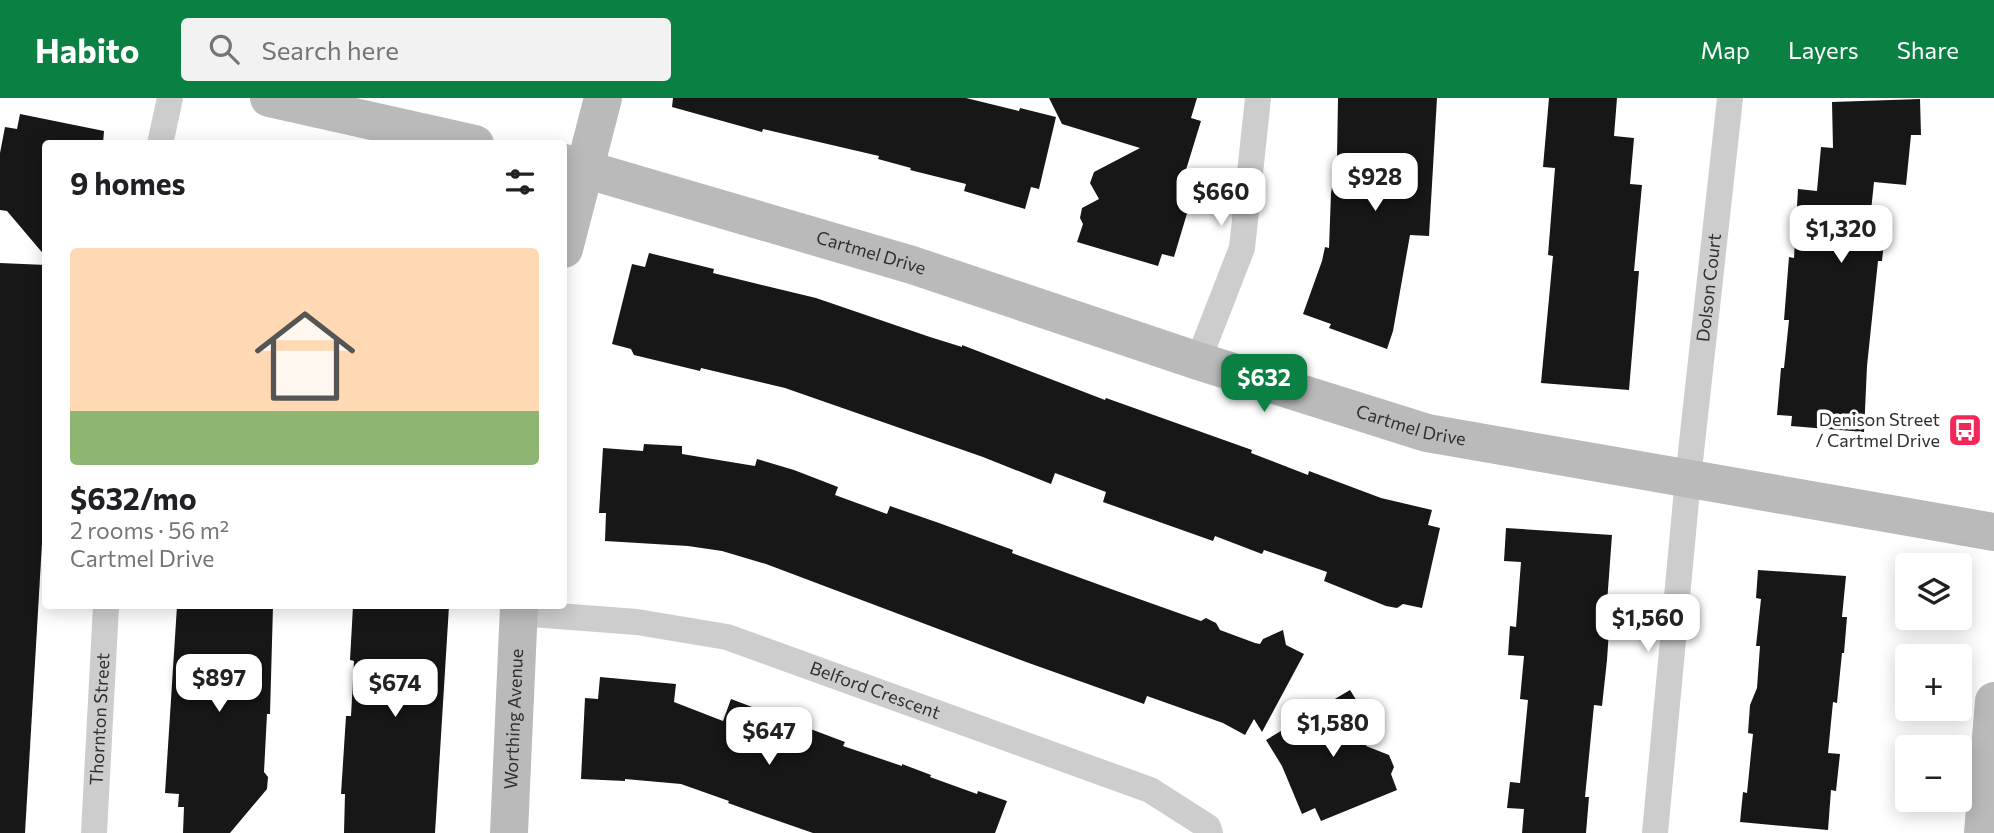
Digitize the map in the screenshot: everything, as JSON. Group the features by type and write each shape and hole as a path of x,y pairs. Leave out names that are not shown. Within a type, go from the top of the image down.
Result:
{"street":[{"path":"161,140 170,98"},
{"path":"270,98 457,140"},
{"path":"567,224 574,165 603,98"},
{"path":"1198,361 1242,248 1258,98"},
{"name":"Dolson Court","path":"1655,833 1688,479 1730,98"},
{"name":"Cartmel Drive","path":"574,165 912,265 1198,361 1427,433 1994,532"},
{"name":"Thornton Street","path":"94,833 106,609"},
{"name":"Worthing Avenue","path":"509,833 519,609"},
{"name":"Belford Crescent","path":"519,609 637,622 727,637 1150,790 1208,827 1210,833"},
{"path":"1983,833 1994,701"}],"building":[{"path":"673,98 966,98 1056,117 1039,189 1031,187 1025,209 964,191 966,184 910,170 911,168 878,159 879,156 763,129 762,132 672,107"},
{"path":"1049,98 1197,98 1191,118 1201,121 1181,186 1194,190 1174,257 1162,254 1158,266 1077,242 1083,224 1080,218 1082,208 1099,199 1090,183 1094,172 1140,148 1062,124"},
{"path":"1338,98 1437,98 1429,236 1410,235 1393,331 1387,349 1329,328 1331,324 1303,314 1325,247 1329,248 1331,193 1337,158"},
{"path":"1549,98 1617,98 1614,136 1634,138 1630,184 1642,185 1634,271 1639,271 1629,390 1541,383 1553,256 1548,255 1555,168 1543,167"},
{"path":"1920,99 1921,135 1911,135 1906,185 1874,182 1869,230 1885,232 1882,261 1878,261 1867,366 1864,432 1791,426 1792,416 1777,415 1789,320 1784,320 1789,257 1794,258 1798,189 1817,191 1821,147 1833,148 1832,102"},
{"path":"20,114 104,131 103,140 42,140 42,252 7,211 0,210 0,153 5,127 17,129"},
{"path":"649,253 714,269 713,273 816,298 930,337 962,345 1105,400 1106,398 1252,450 1251,453 1308,475 1309,471 1381,498 1432,510 1428,525 1440,528 1422,608 1403,604 1397,608 1386,606 1324,581 1327,572 1264,550 1262,554 1215,536 1213,541 1103,502 1106,492 1055,473 1051,484 983,457 785,388 634,355 631,349 612,344 632,264 645,267"},
{"path":"0,263 42,265 42,543 25,833 0,833"},
{"path":"644,444 682,446 682,454 755,466 757,459 794,470 838,487 835,495 887,514 890,506 939,523 1111,589 1201,621 1206,618 1216,623 1220,630 1255,643 1260,644 1263,639 1283,630 1286,645 1304,654 1262,732 1254,719 1245,735 1223,723 1147,696 1144,704 1026,662 766,564 722,551 688,546 605,541 606,513 599,513 603,448 643,451"},
{"path":"1506,528 1612,535 1605,630 1609,630 1607,660 1602,706 1594,705 1585,797 1589,797 1586,833 1522,833 1524,809 1507,808 1510,782 1520,783 1528,700 1520,699 1524,656 1508,655 1510,626 1516,627 1521,562 1504,561"},
{"path":"1758,570 1846,576 1842,617 1847,617 1844,653 1837,703 1833,702 1828,753 1840,754 1836,791 1831,790 1828,830 1740,822 1743,792 1747,793 1753,734 1748,733 1750,705 1757,688 1760,646 1756,646 1761,599 1756,598"},
{"path":"177,609 273,609 270,714 267,714 264,772 268,777 267,789 230,833 183,833 184,807 178,807 179,794 165,793"},
{"path":"353,609 449,609 435,833 344,833 345,794 341,794 346,716 351,716 354,661 350,660"},
{"path":"600,677 676,684 674,702 723,721 731,699 845,742 843,746 902,764 977,794 978,791 1007,801 995,833 813,833 681,784 625,779 581,779 585,698 598,699"},
{"path":"1350,690 1372,719 1366,746 1389,755 1394,767 1391,774 1397,790 1321,821 1315,808 1302,814 1282,766 1266,740"}],"place":[{"name":"Denison Street / Cartmel Drive","path":"1965,430"}]}
